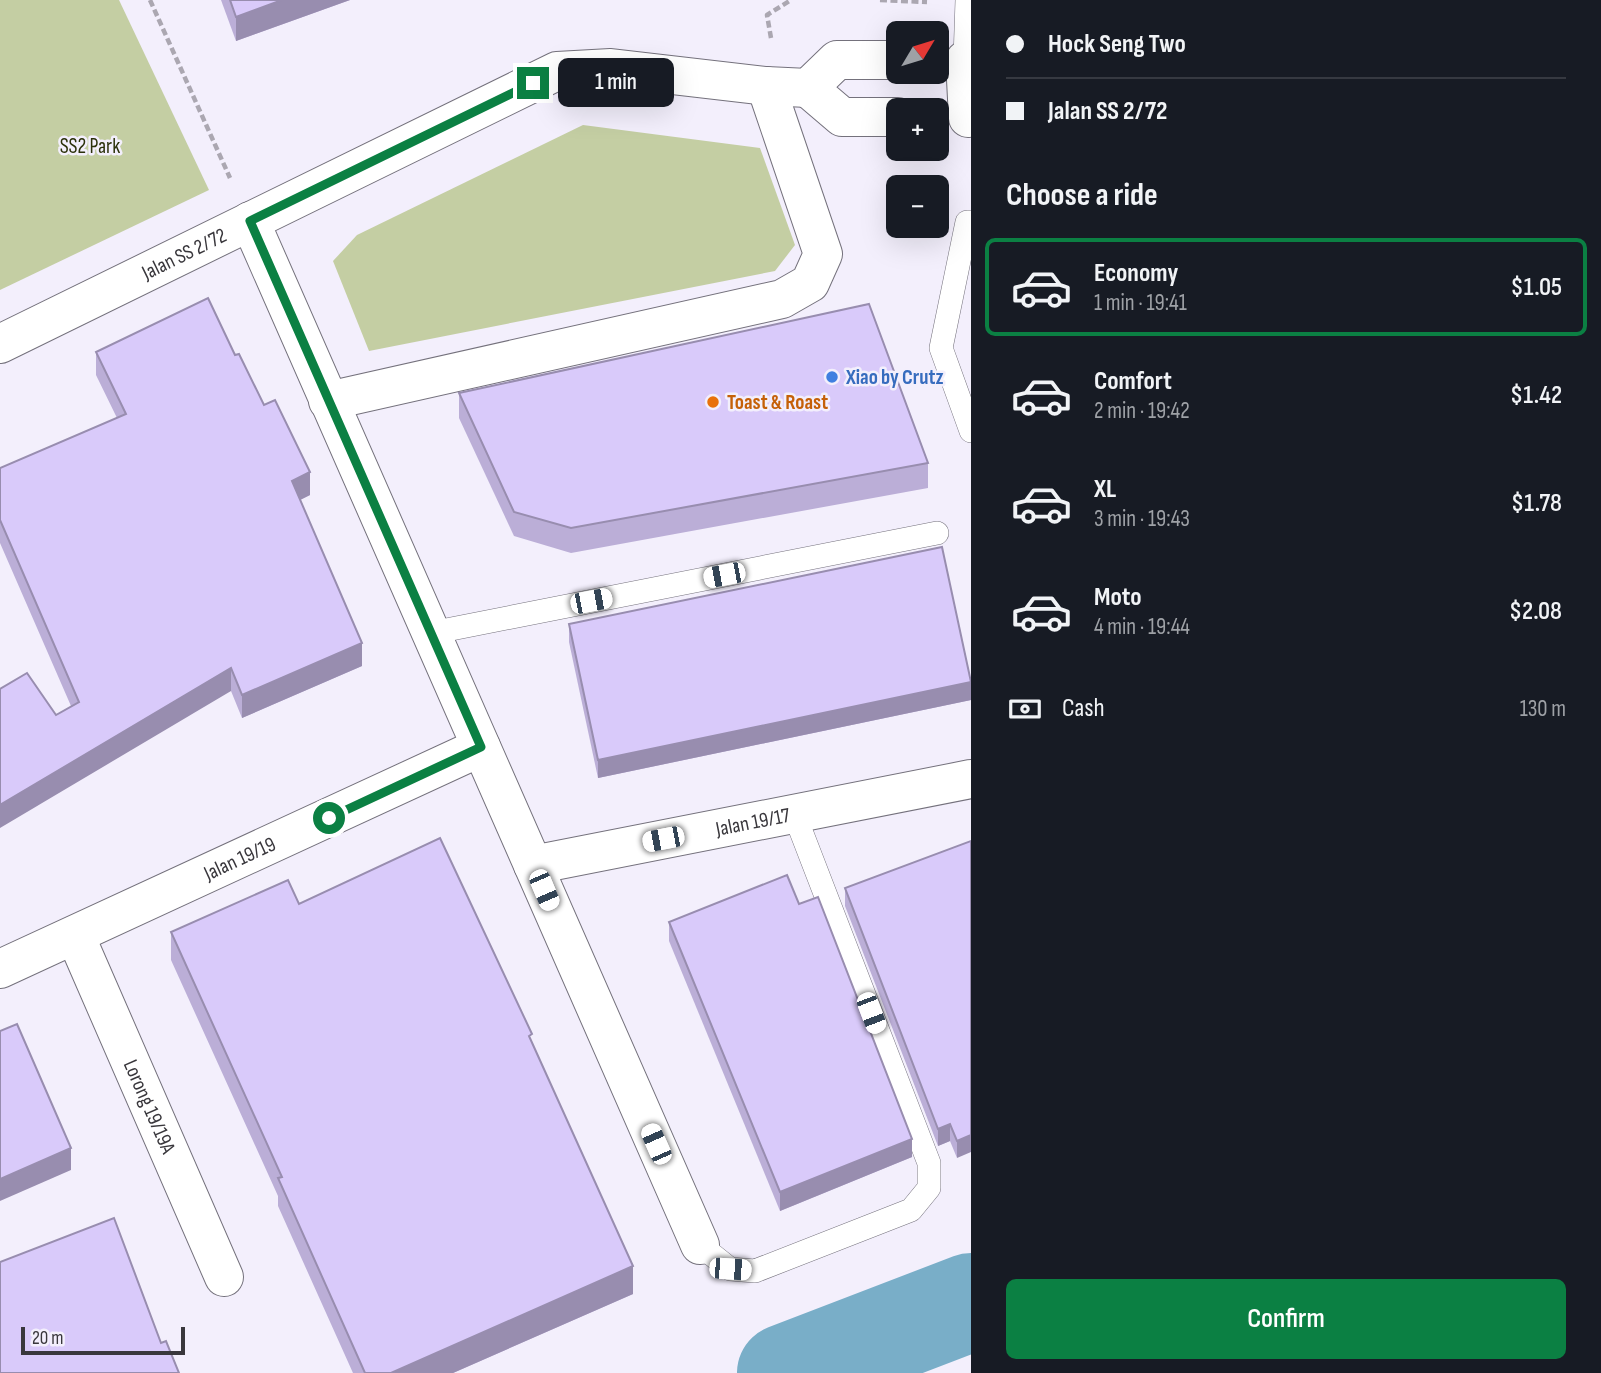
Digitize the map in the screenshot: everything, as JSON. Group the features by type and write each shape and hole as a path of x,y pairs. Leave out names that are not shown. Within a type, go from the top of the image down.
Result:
{"street":[{"path":"886,60 837,60 808,88 842,117 886,117"},
{"path":"958,60 958,118"},
{"name":"Jalan SS 2/72","path":"0,344 557,71 611,68 766,86 808,88"},
{"path":"328,401 782,299 810,283 823,254 766,86"},
{"path":"250,221 700,1245"},
{"name":"Jalan 19/19","path":"0,969 481,747"},
{"name":"Jalan 19/17","path":"533,865 971,779"},
{"name":"Lorong 19/19A","path":"75,935 223,1277"}],"lane":[{"path":"958,60 967,0"},
{"path":"971,222 967,222 941,348 971,431"},
{"path":"431,633 937,533"},
{"path":"700,1245 730,1269 755,1271 911,1210 929,1188 929,1163 794,813"}],"path":[{"path":"150,0 250,221"}],"green space":[{"name":"SS2 Park","path":"0,0 119,0 209,190 0,290"},
{"path":"583,125 760,148 795,245 775,271 369,351 333,261 357,235"}],"building":[{"path":"230,0 282,0 236,17"},
{"path":"208,298 235,355 239,354 264,405 275,400 310,472 292,481 362,643 242,695 231,668 0,805 0,689 27,673 56,715 79,702 0,520 0,468 126,414 96,352"},
{"path":"869,304 928,463 571,528 514,512 459,393"},
{"path":"942,547 971,682 598,760 569,624"},
{"path":"440,838 532,1034 529,1036 633,1266 391,1373 365,1373 278,1178 282,1177 171,932 288,880 299,904"},
{"path":"971,841 971,1135 957,1141 950,1124 938,1129 845,888"},
{"path":"787,875 799,904 818,897 912,1139 780,1192 669,922"},
{"path":"17,1024 71,1148 0,1179 0,1031"},
{"path":"114,1218 161,1343 166,1341 179,1373 0,1373 0,1262"}],"waterway":[{"path":"786,1373 971,1302"}],"place":[{"name":"Xiao by Crutz","path":"832,377"},
{"name":"Toast & Roast","path":"713,402"}],"route":[{"path":"329,818 481,747 250,221 533,83"}]}
